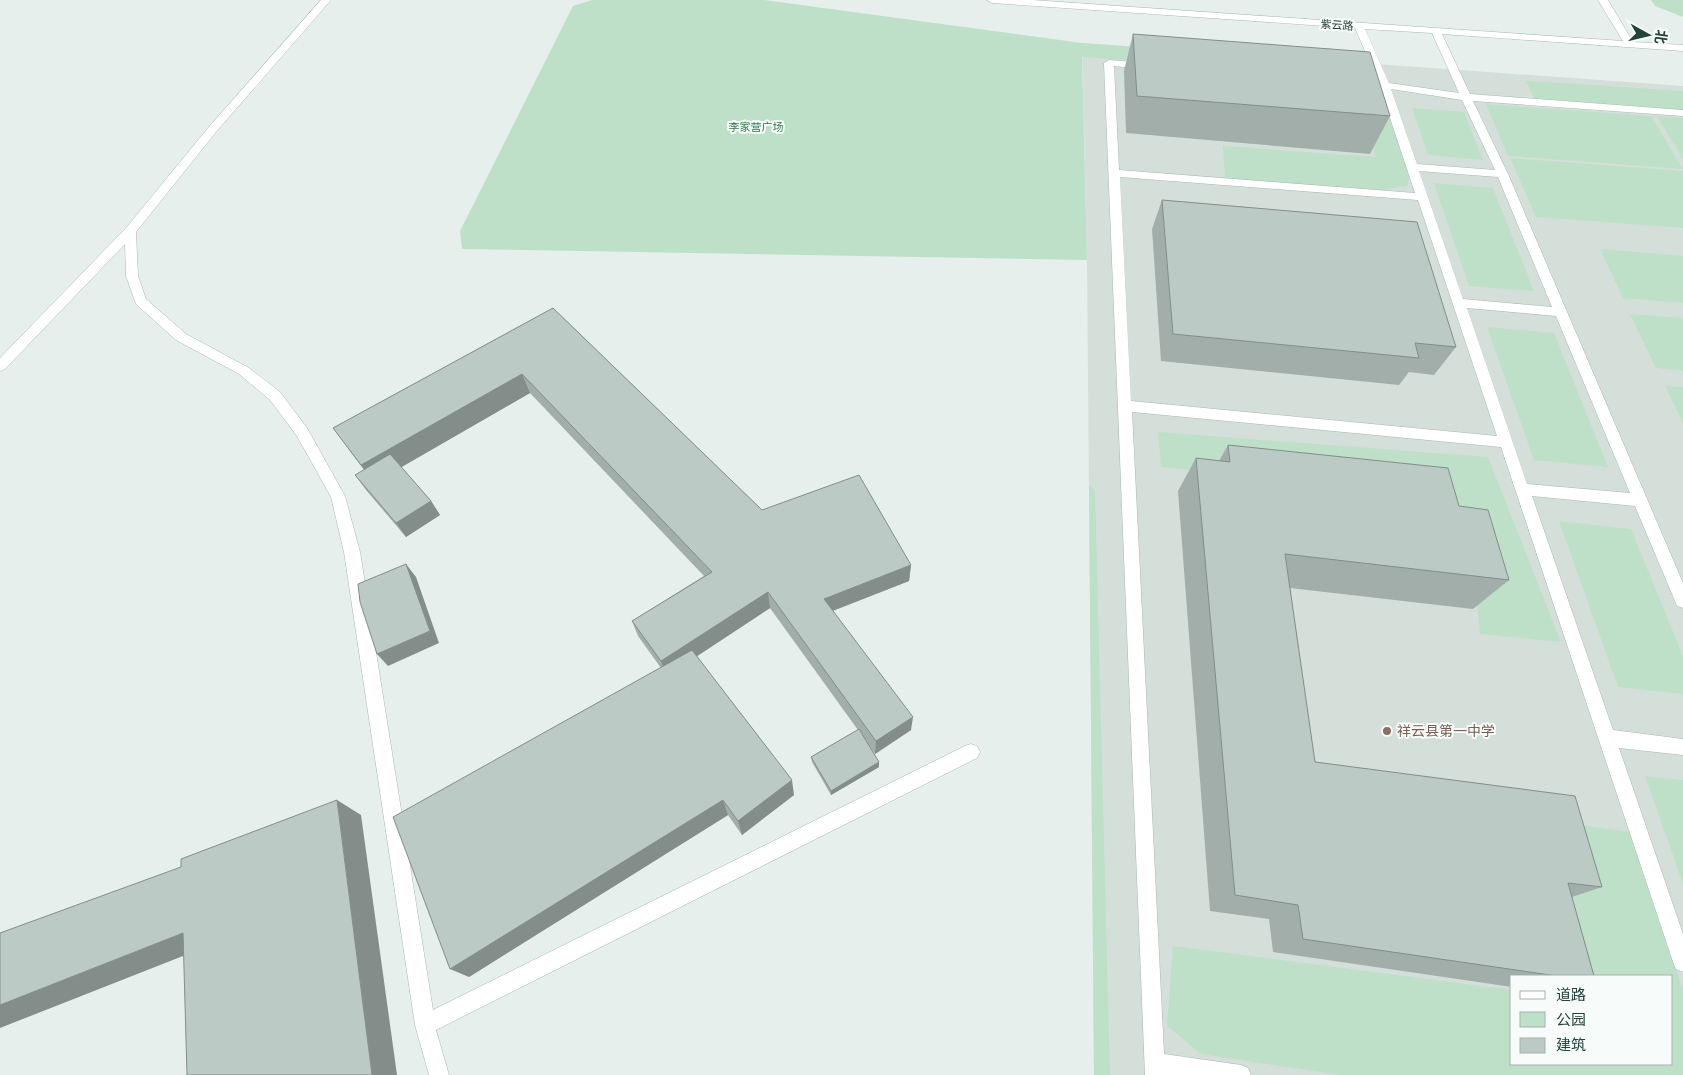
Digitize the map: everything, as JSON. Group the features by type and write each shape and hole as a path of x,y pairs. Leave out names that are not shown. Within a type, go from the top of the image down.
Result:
{"street":[{"path":"0,366 130,231 212,130 326,0"},
{"name":"紫云路","path":"992,0 1683,48"},
{"path":"1150,0 1150,12"},
{"path":"1603,0 1630,44"},
{"path":"1359,26 1384,84 1683,962"},
{"path":"1436,31 1502,174 1683,602"},
{"path":"1158,67 1109,63 1154,1069 1241,1075"},
{"path":"1345,81 1384,84 1466,98 1683,113"},
{"path":"1412,167 1502,174"},
{"path":"1114,173 1423,197"},
{"path":"130,231 132,276 140,301 181,337 244,371 275,396 302,432 338,496 352,552 425,1024 439,1075"},
{"path":"1458,303 1560,312"},
{"path":"1124,406 1506,442"},
{"path":"1522,488 1640,500"},
{"path":"1607,738 1683,747"},
{"path":"425,1024 971,752"}],"shaded area":[{"name":"祥云县第一中学","path":"1082,43 1683,86 1683,1075 1094,1075 1087,260"}],"green space":[{"name":"李家营广场","path":"592,0 764,0 1082,43 1347,62 1343,75 1082,57 1087,260 462,249 460,231 573,6"},
{"path":"1651,0 1683,0 1683,17 1655,6"},
{"path":"1472,77 1683,91 1683,110 1535,100 1526,81"},
{"path":"1353,86 1380,88 1410,177 1407,186 1376,191 1225,178 1223,146 1376,157"},
{"path":"1486,104 1651,116 1683,169 1508,156"},
{"path":"1412,108 1464,112 1483,160 1428,155"},
{"path":"1657,116 1683,118 1683,159"},
{"path":"1510,158 1683,171 1683,228 1536,217"},
{"path":"1434,183 1493,188 1534,291 1469,286"},
{"path":"1600,249 1683,256 1683,303 1623,298"},
{"path":"1630,314 1683,318 1683,371 1656,368"},
{"path":"1487,327 1554,333 1608,467 1534,460"},
{"path":"1665,386 1683,387 1683,423"},
{"path":"1158,432 1488,457 1561,642 1480,634 1478,612 1458,539 1421,493 1161,467"},
{"path":"1089,485 1095,490 1110,1075 1094,1075"},
{"path":"1559,521 1631,529 1683,656 1683,694 1618,687"},
{"path":"1645,776 1683,780 1683,884"},
{"path":"1543,820 1630,832 1683,990 1683,1075 1340,1075 1201,1054 1167,1026 1173,946 1510,990 1510,1065 1673,1065 1673,975 1563,975"}],"building":[{"path":"1133,34 1370,52 1390,116 1137,96"},
{"path":"1162,200 1417,222 1456,347 1415,343 1419,358 1173,334"},
{"path":"553,308 762,510 859,475 911,565 824,599 913,717 876,741 768,592 661,661 632,621 712,572 522,374 361,465 333,428"},
{"path":"1228,445 1448,468 1459,506 1488,510 1509,580 1285,554 1315,762 1575,796 1602,887 1568,883 1594,975 1550,975 1303,939 1298,905 1235,895 1196,458 1230,462"},
{"path":"390,454 431,501 396,523 355,475"},
{"path":"406,564 430,631 377,654 360,602 358,584"},
{"path":"692,650 792,780 738,821 723,800 450,969 393,817"},
{"path":"859,729 879,762 831,791 811,757"},
{"path":"337,800 372,1075 187,1075 183,933 0,1005 0,933 181,867 181,859"}],"place":[{"name":"祥云县第一中学","path":"1387,731"}]}
